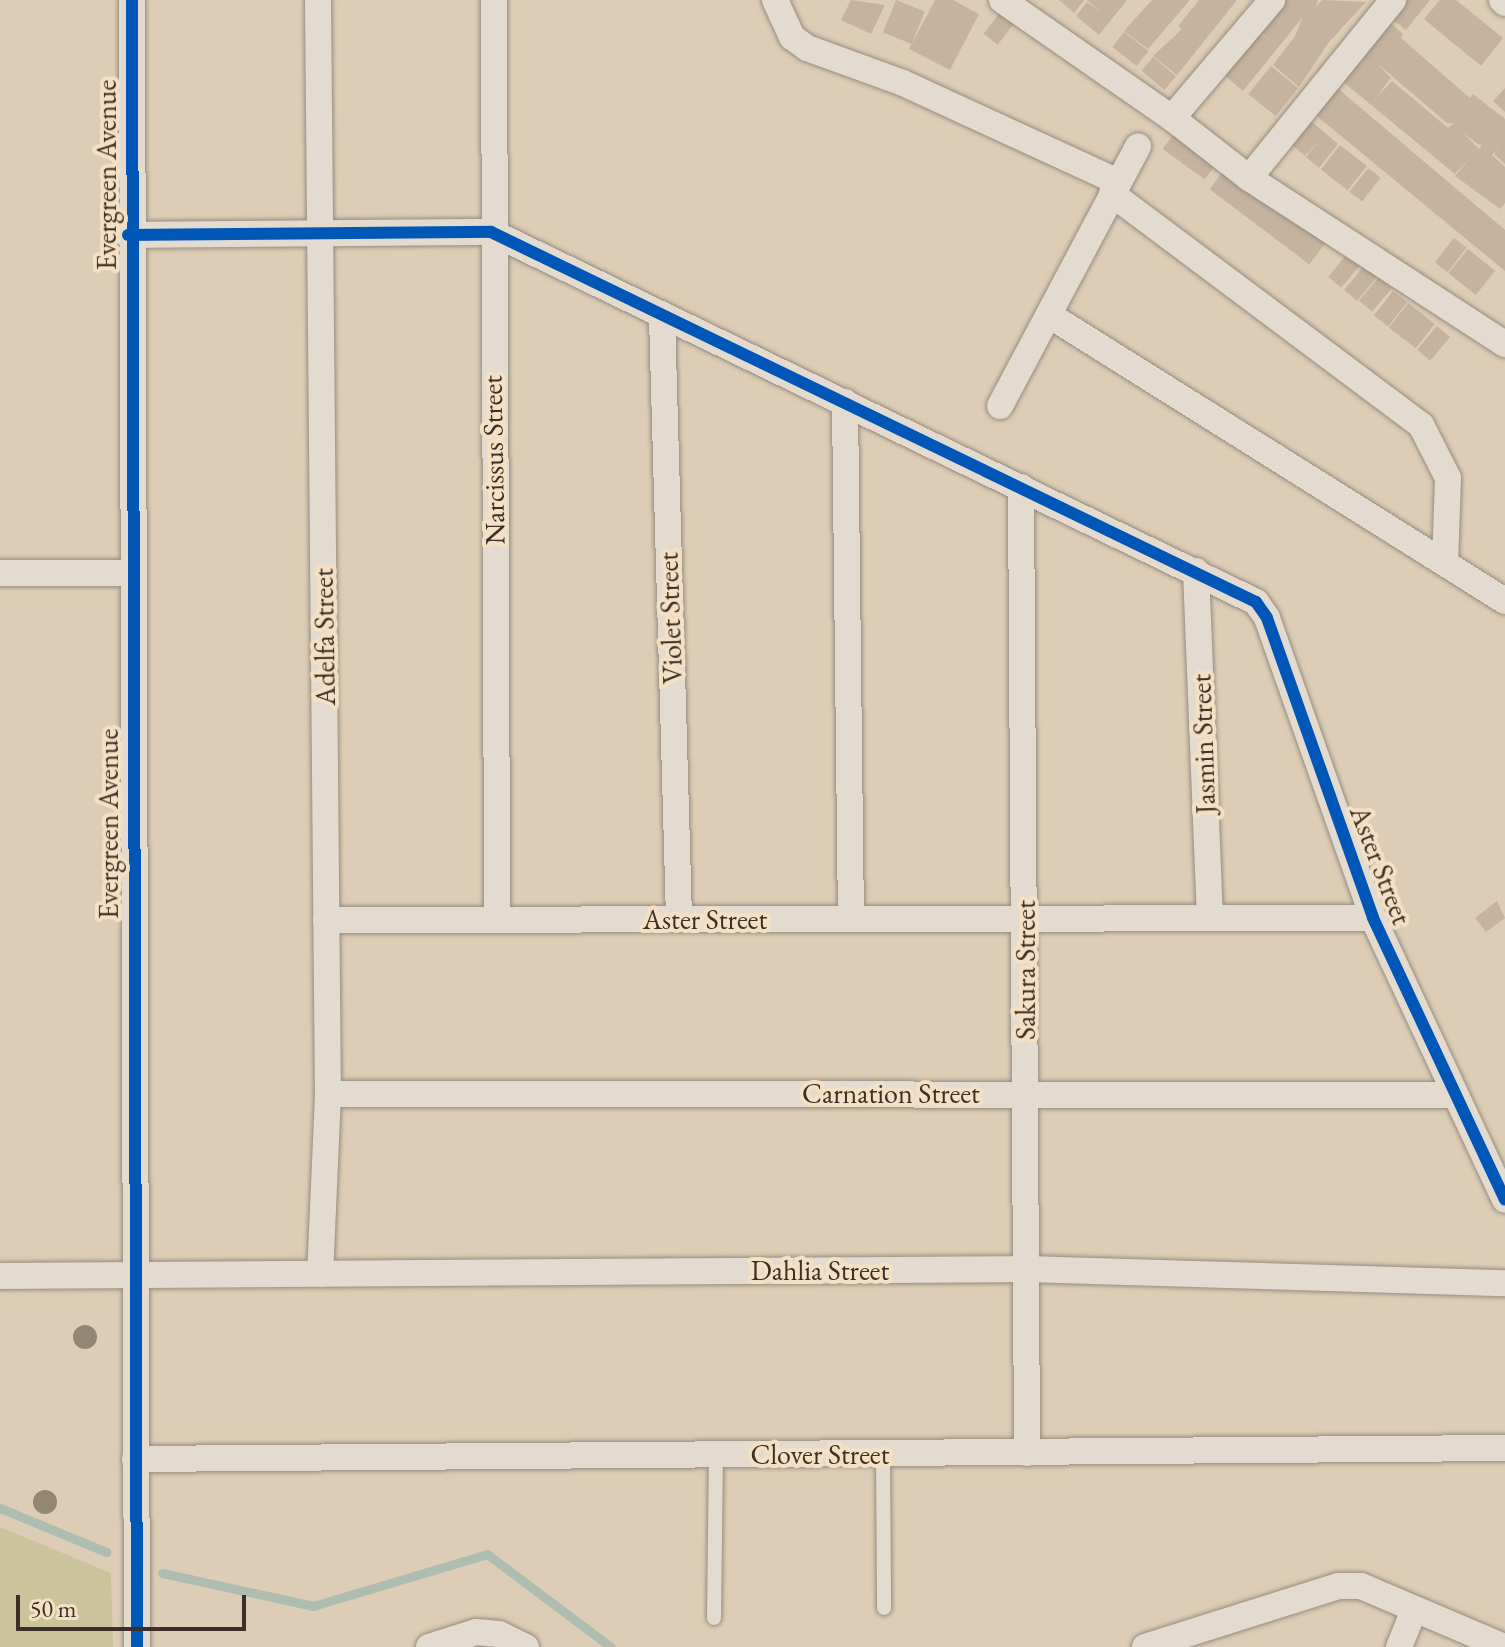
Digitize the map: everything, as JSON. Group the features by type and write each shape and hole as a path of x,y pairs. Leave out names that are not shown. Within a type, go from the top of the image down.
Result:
{"street":[{"name":"Evergreen Avenue","path":"132,0 128,235 137,1647"},
{"name":"Adelfa Street","path":"318,0 328,1094 320,1274"},
{"name":"Narcissus Street","path":"494,0 491,232 497,920"},
{"path":"775,0 792,37 807,48 903,83 1115,188 1421,425 1448,478 1445,563"},
{"path":"1002,0 1172,118 1249,178 1505,344"},
{"path":"1172,118 1272,0"},
{"path":"1249,178 1393,0"},
{"path":"1000,406 1138,146"},
{"path":"128,235 491,232"},
{"name":"Aster Street","path":"491,232 1256,602 1267,618 1373,918 1505,1200"},
{"path":"1049,315 1505,601"},
{"name":"Violet Street","path":"662,317 679,919"},
{"path":"845,402 851,919"},
{"name":"Sakura Street","path":"1021,487 1027,1453"},
{"name":"Jasmin Street","path":"1196,571 1210,918"},
{"path":"0,573 131,573"},
{"name":"Aster Street","path":"326,920 1373,918"},
{"name":"Carnation Street","path":"328,1094 1025,1092 1455,1095"},
{"name":"Dahlia Street","path":"0,1276 1026,1269 1505,1283"},
{"name":"Clover Street","path":"135,1459 1505,1448"},
{"path":"1145,1647 1180,1640 1338,1586 1361,1586 1413,1612 1495,1645"},
{"path":"1399,1647 1413,1612"},
{"path":"429,1647 476,1632 499,1634 526,1647"}],"lane":[{"path":"883,1454 884,1608"},
{"path":"714,1618 716,1455"}],"shaded area":[{"path":"0,1527 111,1573 113,1647 0,1647"}],"building":[{"path":"851,0 885,5 871,34 841,20"},
{"path":"896,0 925,12 912,44 883,32"},
{"path":"935,0 953,0 979,14 950,70 909,49"},
{"path":"1059,0 1084,0 1074,13"},
{"path":"1087,0 1127,0 1099,35 1076,16 1087,2 1101,12"},
{"path":"1152,0 1190,0 1148,49 1124,31"},
{"path":"1199,0 1237,0 1177,75 1153,56 1182,29 1178,26"},
{"path":"1273,0 1318,0 1316,7 1322,0 1366,2 1329,42 1299,87 1273,65 1295,36 1302,18 1243,91 1217,69 1251,27 1270,41 1252,25"},
{"path":"1383,0 1430,0 1406,30 1392,19"},
{"path":"1440,0 1456,0 1503,38 1481,66 1424,19"},
{"path":"1005,6 1019,17 998,45 983,34"},
{"path":"1375,10 1403,34 1396,45 1401,38 1470,98 1473,94 1505,119 1505,164 1494,154 1500,146 1492,155 1505,167 1505,203 1500,209 1455,176 1471,157 1455,174 1342,81","holes":["1378,64 1447,123 1454,123 1448,128 1392,81 1374,100 1391,78","1463,133 1482,145 1479,149"]},
{"path":"1124,32 1148,51 1137,66 1112,47"},
{"path":"1153,57 1176,76 1164,90 1141,71"},
{"path":"1271,66 1298,88 1276,116 1248,94"},
{"path":"1323,76 1505,230 1505,271 1301,103"},
{"path":"1505,88 1505,112 1493,101"},
{"path":"1311,121 1338,144 1319,168 1306,157 1321,138 1305,156 1292,145"},
{"path":"1178,128 1220,159 1205,180 1163,149"},
{"path":"1340,145 1367,166 1348,190 1321,169"},
{"path":"1227,166 1327,241 1309,264 1210,189"},
{"path":"1368,168 1381,178 1362,201 1350,192"},
{"path":"1454,238 1467,248 1448,272 1435,262"},
{"path":"1468,249 1495,271 1476,295 1448,273"},
{"path":"1348,253 1361,264 1341,288 1328,277"},
{"path":"1364,266 1377,277 1357,301 1344,290"},
{"path":"1379,277 1392,288 1372,312 1359,301"},
{"path":"1393,291 1407,302 1388,327 1374,315"},
{"path":"1408,303 1435,324 1416,348 1389,327"},
{"path":"1437,326 1450,337 1430,361 1417,350"},
{"path":"1497,901 1505,918 1486,932 1475,918"}],"waterway":[{"path":"0,1508 106,1552"},
{"path":"162,1573 313,1606 487,1554 611,1647"}],"cycle path":[{"path":"132,0 137,1647"},
{"path":"128,235 491,232 1256,602 1267,618 1373,918 1505,1200"}]}
